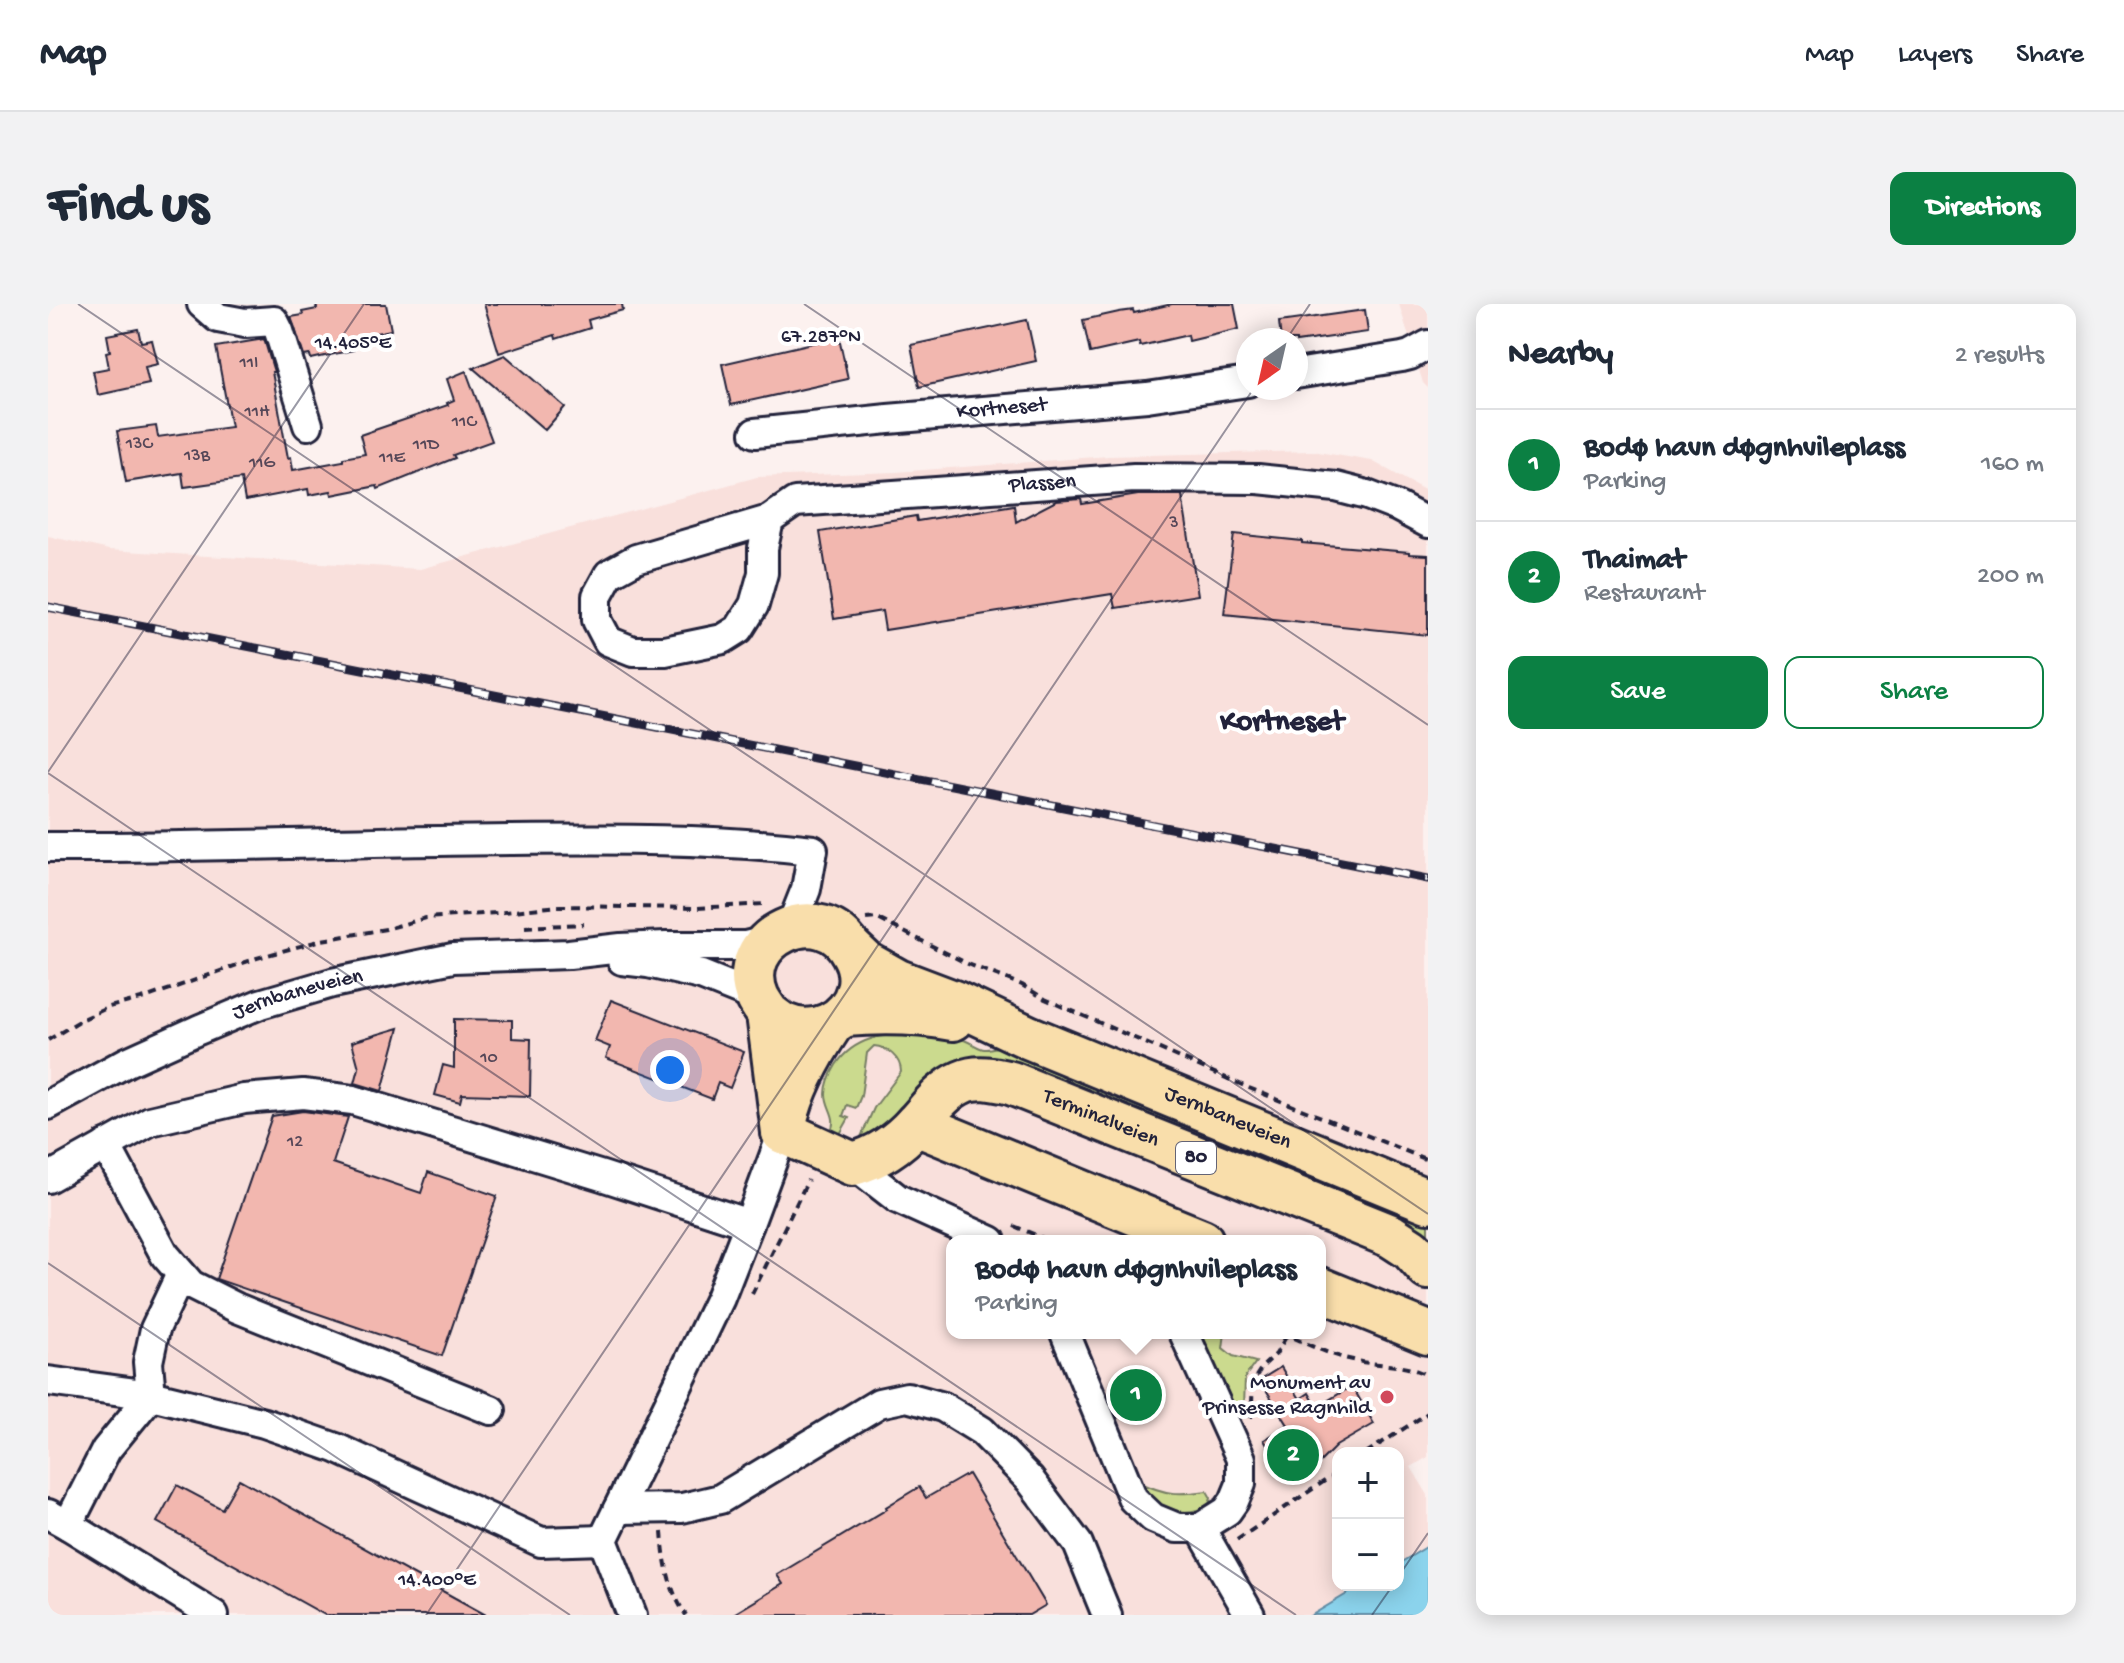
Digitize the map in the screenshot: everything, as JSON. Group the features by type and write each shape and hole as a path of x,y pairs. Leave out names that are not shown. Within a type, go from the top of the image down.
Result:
{"highway":[{"name":"Jernbaneveien","path":"781,933 804,925 830,930 841,938 855,934 866,963 898,981 1428,1201"},
{"path":"781,933 762,949 754,973 763,1006 783,1132"},
{"path":"783,1132 790,1103 817,1046 852,1004 858,990 855,934"},
{"name":"Jernbaneveien","path":"763,1006 782,1024 798,1029 814,1030 837,1020 891,1012 920,1013 1028,1037"},
{"name":"Terminalveien","path":"853,1164 884,1152 954,1086 976,1078 994,1079 1011,1083 1391,1236 1411,1249 1428,1268"},
{"path":"916,1124 1187,1235"},
{"path":"783,1132 853,1164"},
{"path":"1326,1291 1428,1333"}],"street":[{"path":"202,304 218,318 245,323 274,321 308,425"},
{"path":"1308,372 1402,357 1428,345"},
{"name":"Kortneset","path":"755,433 1147,397 1236,384"},
{"name":"Plassen","path":"769,520 763,548 763,573 754,605 739,629 723,639 665,651 633,651 608,641 597,620 597,596 609,574 636,559 769,520 795,502 1134,478 1258,479 1336,487 1367,495 1428,523"},
{"path":"48,847 145,848 659,838 813,850 806,889 781,933"},
{"name":"Jernbaneveien","path":"48,1105 127,1062 198,1030 260,1004 332,983 453,958 569,954 621,948 745,946 781,933"},
{"name":"Jernbaneveien","path":"569,954 648,963 701,975 763,1006"},
{"path":"48,1178 150,1121 244,1099 303,1094 353,1100 749,1224"},
{"path":"632,1615 603,1540 720,1298 783,1132"},
{"path":"106,1145 165,1255 191,1285 237,1308 491,1410"},
{"path":"853,1164 898,1199 974,1235"},
{"path":"181,1274 155,1329 148,1362 151,1395 106,1450 58,1519 214,1615"},
{"path":"1067,1339 1133,1499 1153,1518 1177,1528 1200,1528 1227,1511 1234,1501 1241,1484 1241,1459 1187,1339"},
{"path":"48,1381 151,1395 264,1423 336,1448 541,1542 603,1540"},
{"path":"618,1509 682,1508 720,1499 879,1403 907,1397 943,1407 982,1431 1030,1480 1078,1544 1107,1615"},
{"path":"1200,1528 1250,1615"}],"path":[{"path":"855,934 876,918 968,964 1022,985 1060,1005 1249,1088 1428,1160"},
{"path":"1296,1339 1350,1360 1393,1366 1428,1376"},
{"path":"1375,1447 1428,1413"},
{"path":"1215,1554 1332,1476"},
{"path":"661,1526 670,1581 686,1615"}],"shaded area":[{"path":"1399,304 1428,304 1428,388 1423,383"},
{"path":"1312,451 1372,461 1428,492 1428,1457 1411,1467 1428,1495 1428,1546 1404,1560 1404,1447 1332,1447 1332,1591 1352,1591 1312,1615 48,1615 48,536 109,550 420,569 757,477 896,472 1109,456"}],"green space":[{"path":"925,1031 960,1038 984,1049 1000,1046 1428,1218 1428,1244 997,1064 863,1142 861,1137 874,1108 901,1072 899,1062 892,1054 874,1046 867,1053 861,1096 856,1108 847,1105 843,1116 849,1118 840,1134 831,1130 833,1121 827,1087 834,1068 844,1055 864,1041"},
{"path":"1199,1339 1224,1339 1223,1348 1233,1356 1256,1362 1245,1377 1244,1408 1232,1414"},
{"path":"1139,1482 1172,1493 1207,1491 1211,1498 1209,1504 1200,1509 1170,1509 1152,1498"}],"water":[{"path":"1428,1546 1428,1615 1312,1615 1352,1591 1404,1591 1404,1560"}],"building":[{"path":"316,304 386,304 391,330 350,338 353,350 311,359 310,355 304,356 291,317 317,309"},
{"path":"484,304 622,304 623,310 588,320 590,328 556,339 555,335 499,353"},
{"path":"1172,304 1234,304 1239,328 1189,341 1188,335 1090,353 1083,320 1133,310 1134,313"},
{"path":"1365,310 1368,332 1308,340 1308,328 1280,328 1279,322"},
{"path":"1027,320 1036,361 919,387 911,345"},
{"path":"138,329 141,342 152,340 158,364 145,367 149,384 98,395 93,371 109,368 107,335"},
{"path":"839,337 848,379 731,405 722,364"},
{"path":"264,339 274,372 288,458 291,457 293,470 365,454 360,435 448,405 454,400 447,379 466,371 492,441 378,489 377,486 332,495 331,491 309,495 308,489 245,501 241,479 184,487 182,473 126,482 117,431 156,426 158,437 231,427 216,347"},
{"path":"505,355 565,407 545,430 473,368"},
{"path":"1138,495 1182,495 1198,595 1115,608 1112,594 885,630 882,611 834,619 820,532 916,516 917,521 1014,505 1016,522 1056,501 1081,499 1082,504"},
{"path":"1234,534 1428,555 1428,635 1224,614"},
{"path":"611,1000 744,1052 730,1088 718,1083 712,1099 606,1058 610,1047 595,1041"},
{"path":"454,1019 512,1020 512,1038 531,1039 530,1096 462,1094 460,1102 435,1095 443,1065 454,1068"},
{"path":"399,1028 382,1091 355,1083 359,1068 352,1042"},
{"path":"303,1111 348,1117 333,1163 421,1193 428,1172 497,1196 442,1356 216,1279 272,1116"},
{"path":"1281,1367 1300,1399 1309,1393 1317,1407 1352,1386 1374,1424 1332,1447 1313,1469 1309,1462 1286,1476 1264,1440 1288,1425 1260,1380"},
{"path":"968,1474 1046,1605 1029,1615 732,1615 783,1584 777,1575 919,1487 926,1498"},
{"path":"239,1479 486,1615 325,1615 157,1522 177,1485 222,1509"}],"railway":[{"path":"48,607 1428,879"}],"place":[{"name":"Bodø havn døgnhvileplass","path":"1136,1395"},
{"name":"Monument av Prinsesse Ragnhild","path":"1387,1397"},
{"name":"Thaimat","path":"1293,1455"}],"district":[{"name":"Kortneset","path":"1282,723"}]}
